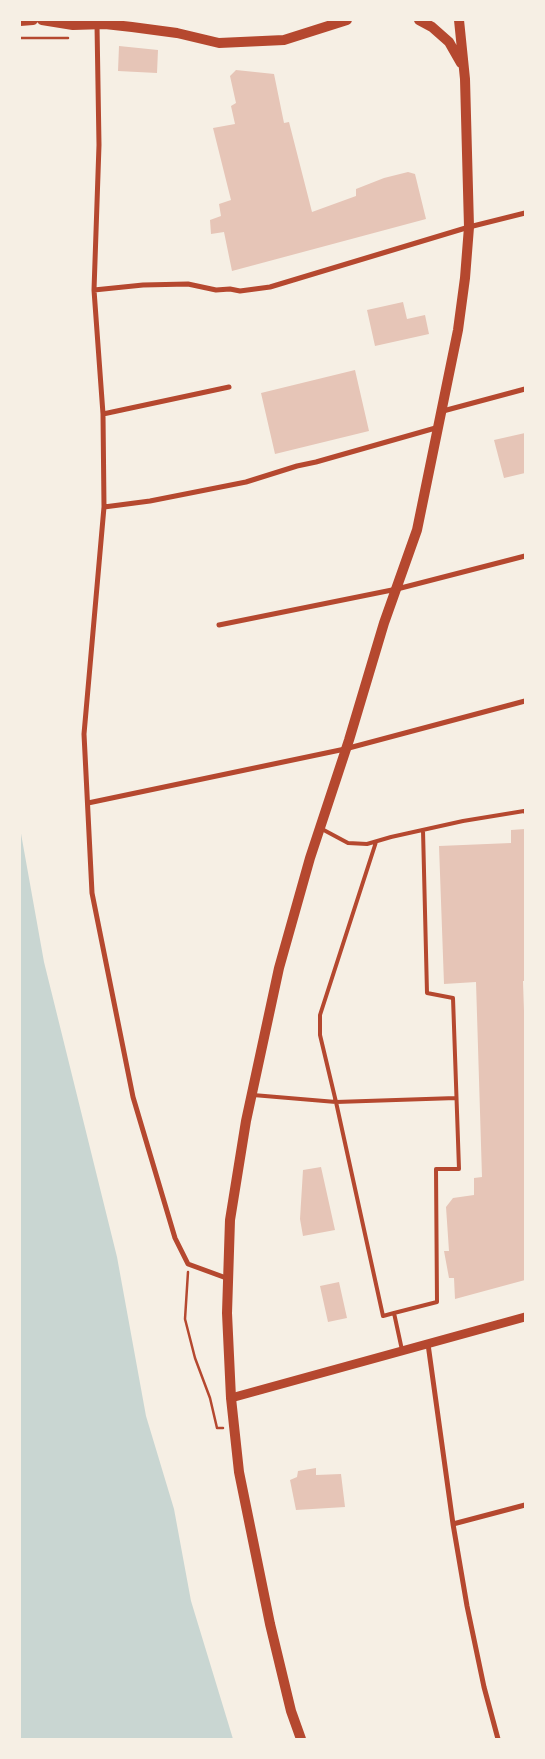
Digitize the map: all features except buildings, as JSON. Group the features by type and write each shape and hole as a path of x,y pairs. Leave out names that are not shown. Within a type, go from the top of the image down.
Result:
{"main road":[{"path":"20,21 33,20"},
{"path":"42,20 72,25 132,27 168,32 219,43 284,40 347,20"},
{"path":"419,20 432,27 449,42 463,66"},
{"path":"301,1739 291,1711 270,1624 239,1472 231,1398 227,1313 230,1220 251,1095 278,968 382,631 417,530 458,330 469,227 463,66 459,20"}],"street":[{"path":"97,25 99,145 94,290 103,414 104,507 84,734 92,894 133,1097 175,1238 188,1264 229,1279"},
{"path":"94,290 143,285 188,284 216,290 230,289 240,291 270,287 525,212"},
{"path":"103,414 229,386"},
{"path":"442,411 525,389"},
{"path":"104,507 150,501 246,482 438,427"},
{"path":"219,625 397,588 525,556"},
{"path":"88,803 345,749 525,701"},
{"path":"231,1398 525,1316"},
{"path":"428,1344 453,1524 467,1606 484,1687 498,1739"},
{"path":"453,1524 525,1505"}],"lane":[{"path":"320,828 348,843 367,844 463,821 525,812"},
{"path":"376,842 320,1015 320,1035 383,1316 437,1302 436,1169 459,1169 453,998 427,994 423,830"},
{"path":"251,1095 336,1102 456,1098"},
{"path":"394,1313 402,1350"}],"path":[{"path":"20,38 70,38"},
{"path":"188,1264 185,1319 195,1358 210,1398 217,1428 235,1428"}],"shaded area":[{"path":"20,828 44,962 117,1257 146,1416 174,1509 191,1601 233,1739 20,1739"}]}
